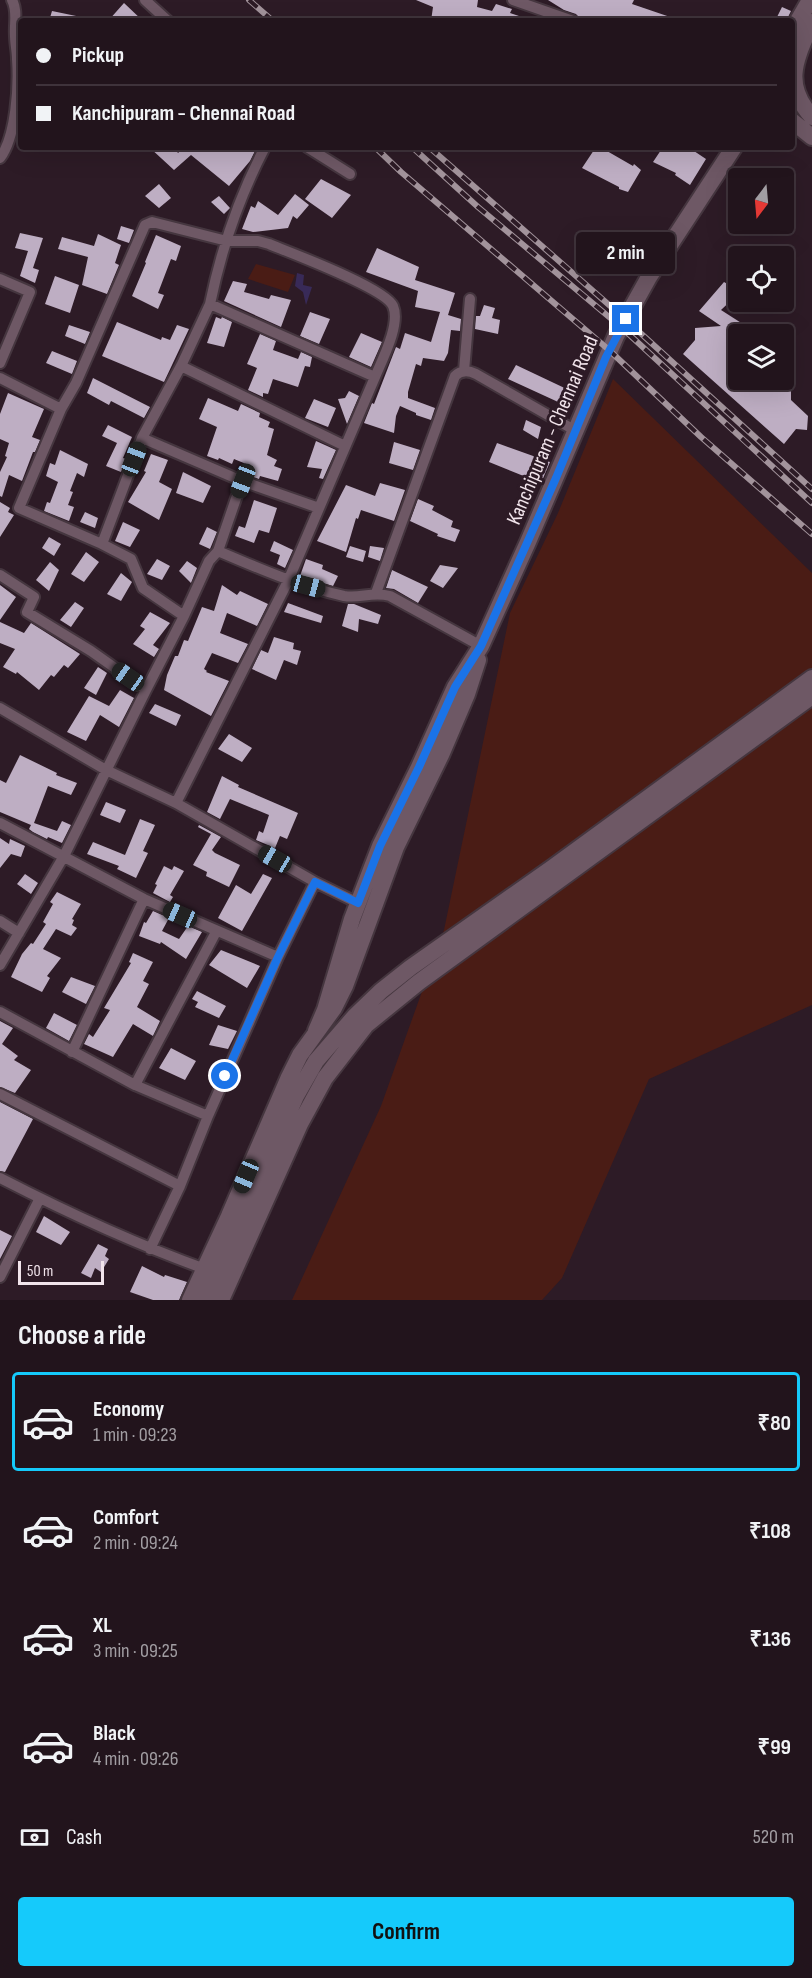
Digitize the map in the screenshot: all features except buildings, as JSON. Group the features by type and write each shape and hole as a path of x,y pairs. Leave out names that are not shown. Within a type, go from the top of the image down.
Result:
{"main road":[{"path":"795,26 810,0"},
{"path":"795,68 812,22"},
{"path":"795,93 812,117"},
{"path":"795,123 812,137"},
{"name":"Kanchipuram - Chennai Road","path":"190,1300 289,1077 300,1055 334,1008 345,986 396,847 441,755 467,694 481,646 576,431 606,357 654,269 732,150"},
{"name":"Kanchipuram - Chennai Road","path":"316,1031 325,1010 358,903 380,846 455,687 481,646"},
{"path":"221,1300 300,1124 325,1078 335,1050 355,1016 410,968 552,868 812,678"},
{"path":"205,1300 296,1096 308,1075 335,1050 419,982 812,696"}],"street":[{"path":"0,158 7,149 10,139 15,101 18,61 15,36 16,10 12,0"},
{"path":"145,0 165,18"},
{"path":"513,0 564,18"},
{"path":"102,544 142,438 181,366 210,304 227,241 249,180 264,150"},
{"path":"312,150 350,174"},
{"path":"176,803 288,581 375,377 395,318 394,307 388,299 349,277 269,244 227,241 152,222 145,225 76,383 61,409 20,508 102,544 131,560 143,588 184,616"},
{"path":"0,279 30,292 0,363"},
{"path":"464,370 470,299"},
{"path":"210,304 375,377"},
{"path":"181,366 345,447"},
{"path":"464,370 476,374 576,431"},
{"path":"376,593 455,376 464,370"},
{"path":"1,382 61,409"},
{"path":"142,438 243,481 319,508"},
{"path":"0,964 64,856 184,616 209,561 218,550 243,481"},
{"path":"218,550 288,581 348,596 376,593 390,596 481,646"},
{"path":"0,575 34,597 27,612 91,651 146,690"},
{"path":"0,708 106,770 176,803 315,882 358,903"},
{"path":"0,823 144,899 278,957"},
{"path":"150,1249 180,1186 278,957 315,882"},
{"path":"72,1052 144,899"},
{"path":"0,921 19,933"},
{"path":"135,1084 216,932"},
{"path":"0,1012 135,1084 208,1116"},
{"path":"0,1094 180,1186"},
{"path":"0,1178 150,1249 205,1269"},
{"path":"0,1277 40,1198"}],"shaded area":[{"path":"256,264 295,275 288,292 248,279"},
{"path":"297,273 304,275 303,285 312,287 306,305 303,292 295,286"},
{"path":"613,379 812,573 812,1005 649,1079 562,1278 542,1300 292,1300 381,1106 444,930 510,613 558,513"}],"railway":[{"path":"249,0 270,18"},
{"path":"378,150 609,350 701,437 812,534"},
{"path":"415,150 478,207 621,327 812,503"},
{"path":"432,150 625,319 812,489"}],"route":[{"path":"225,1076 278,957 315,882 358,903 380,846 455,687 481,646 556,478 606,357 626,319"}]}
